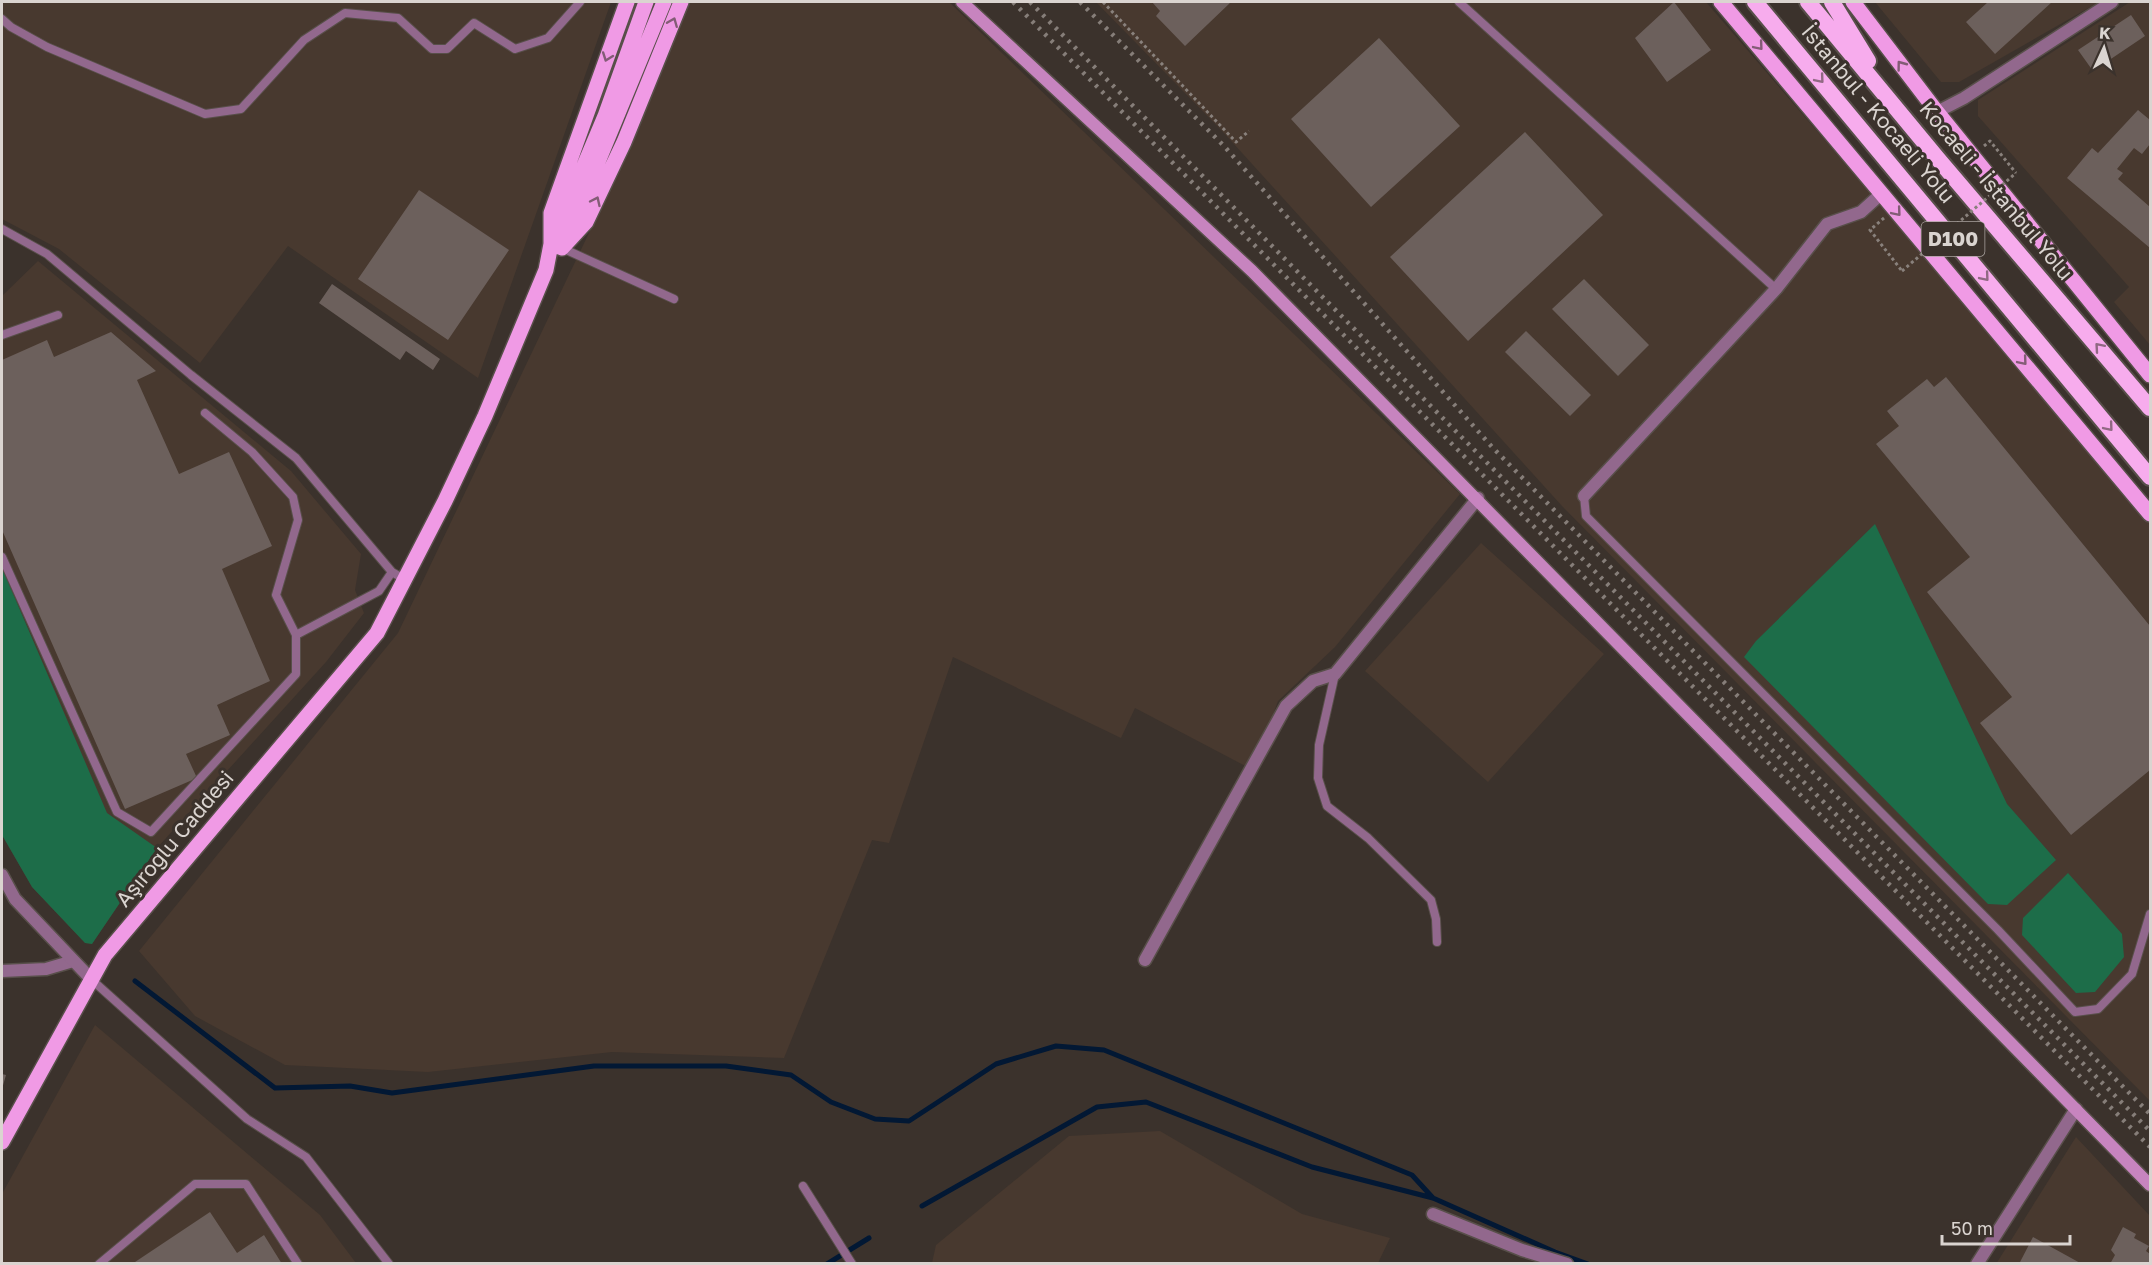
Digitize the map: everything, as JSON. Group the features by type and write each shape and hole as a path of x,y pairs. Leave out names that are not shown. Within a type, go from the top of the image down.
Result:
{"highway":[{"name":"İstanbul - Kocaeli Yolu","path":"1755,2 2151,477"},
{"name":"Kocaeli - İstanbul Yolu","path":"1808,2 2151,408"},
{"path":"1832,2 1895,106"}],"main road":[{"path":"557,246 551,213 627,2"},
{"path":"610,119 646,2"},
{"path":"557,246 610,119 664,2"},
{"path":"557,246 586,222 624,142 681,2"},
{"path":"962,2 1252,271 1478,498 2151,1185"},
{"path":"1721,2 2151,514"},
{"path":"1853,2 1937,112 2148,367"},
{"name":"Aşıroğlu Caddesi","path":"2,1142 105,955 377,633 398,576 484,416 557,246"}],"street":[{"path":"1937,112 1964,98 2112,2"},
{"path":"1584,496 1776,289 1827,224 1861,212 1882,194"},
{"path":"1145,960 1286,706 1313,681 1335,674 1478,498"},
{"path":"2,875 15,899 92,980"},
{"path":"2,971 46,969 73,961"},
{"path":"1977,1263 2076,1109"},
{"path":"1433,1214 1522,1250 1567,1263"}],"lane":[{"path":"2,19 11,27 47,47 206,114 241,109 304,40 345,13 398,18 432,49 447,49 474,23 515,49 548,38 580,2"},
{"path":"1459,2 1776,289"},
{"path":"2,229 46,254 191,375 296,458 398,576 379,591 296,636"},
{"path":"557,246 674,299"},
{"path":"2,335 58,315"},
{"path":"2,557 117,812 151,832 296,674 296,636 276,595 298,520 293,497 252,452 206,413"},
{"path":"1584,496 1586,516 1998,930 2075,1012 2098,1009 2132,974 2151,914"},
{"path":"1335,674 1319,745 1318,778 1327,806 1368,838 1431,900 1436,919 1437,942"},
{"path":"92,980 247,1119 306,1157 389,1263"},
{"path":"99,1263 195,1184 246,1184 298,1263"},
{"path":"803,1186 851,1262"}],"path":[{"path":"1103,2 1236,142 1250,130"},
{"path":"1870,230 1902,271 2016,173 1990,141"}],"shaded area":[{"path":"2,2 611,2 478,378 288,246 200,363 59,249 2,219"},
{"path":"687,2 949,2 1460,494 1335,647 1278,701 1253,770 1135,708 1121,738 953,657 889,843 872,840 784,1058 612,1052 428,1072 285,1065 195,1016 139,951 398,633 619,170"},
{"path":"1096,2 1706,2 2150,518 2150,1101 1562,506 1224,133"},
{"path":"1875,2 2099,2 1959,82 1941,82"},
{"path":"2130,2 2150,2 2150,345 2114,302 2129,287 1978,116 1978,100"},
{"path":"38,261 291,471 361,554 355,590 364,613 326,662 157,848 92,944 85,943 32,887 2,835 2,296"},
{"path":"1481,543 1604,654 1488,782 1365,671"},
{"path":"95,1025 320,1215 356,1263 2,1264 2,1194"},
{"path":"1160,1131 1302,1214 1390,1238 1378,1263 932,1263 936,1245 1069,1136"},
{"path":"2076,1137 2150,1216 2150,1263 1996,1264"}],"green space":[{"path":"1875,524 2007,804 2056,860 2007,905 1988,904 1744,657 1756,641"},
{"path":"2,568 107,813 157,848 92,944 85,943 32,887 2,835"},
{"path":"2068,873 2122,934 2124,957 2095,992 2076,993 2022,935 2023,918"}],"building":[{"path":"1152,2 1231,2 1185,46 1156,16 1160,11"},
{"path":"1674,2 1711,50 1667,82 1635,38"},
{"path":"1988,2 2052,2 1995,54 1966,22"},
{"path":"2131,15 2145,36 2093,71 2078,50"},
{"path":"1379,38 1460,126 1371,207 1291,119"},
{"path":"2138,110 2150,120 2150,144 2142,154 2134,148 2117,169 2123,173 2118,179 2150,207 2150,248 2067,178 2092,148 2098,153"},
{"path":"1525,132 1603,215 1468,341 1390,257"},
{"path":"419,190 509,250 448,340 358,279"},
{"path":"1584,279 1649,345 1618,376 1552,309"},
{"path":"332,284 440,359 433,370 406,351 400,360 319,303"},
{"path":"1526,331 1591,395 1570,416 1505,352"},
{"path":"111,332 156,371 137,380 179,474 229,452 272,546 222,569 270,681 217,705 230,735 186,754 197,778 125,809 2,530 2,360 47,340 54,357"},
{"path":"1946,377 2150,626 2150,770 2071,835 1980,723 2012,697 1927,592 1970,557 1876,444 1899,426 1887,411 1927,379 1934,387"},
{"path":"2,1074 6,1075 2,1089"},
{"path":"210,1212 237,1253 264,1235 282,1264 132,1264"},
{"path":"2123,1227 2136,1234 2134,1238 2149,1246 2146,1251 2150,1254 2150,1264 2110,1264 2115,1255 2111,1250"},
{"path":"2033,1237 2082,1264 2019,1264"}],"waterway":[{"path":"135,981 275,1088 350,1086 392,1093 594,1066 726,1066 791,1075 831,1102 875,1119 909,1121 996,1064 1056,1046 1104,1050 1412,1175 1433,1198"},
{"path":"922,1206 1097,1107 1146,1102 1312,1167 1433,1198 1555,1252 1588,1264"},
{"path":"827,1264 869,1238"}],"railway":[{"path":"1013,2 2150,1147"},
{"path":"1030,2 2150,1131"},
{"path":"1080,2 1224,146 1493,448 2150,1114"}]}
